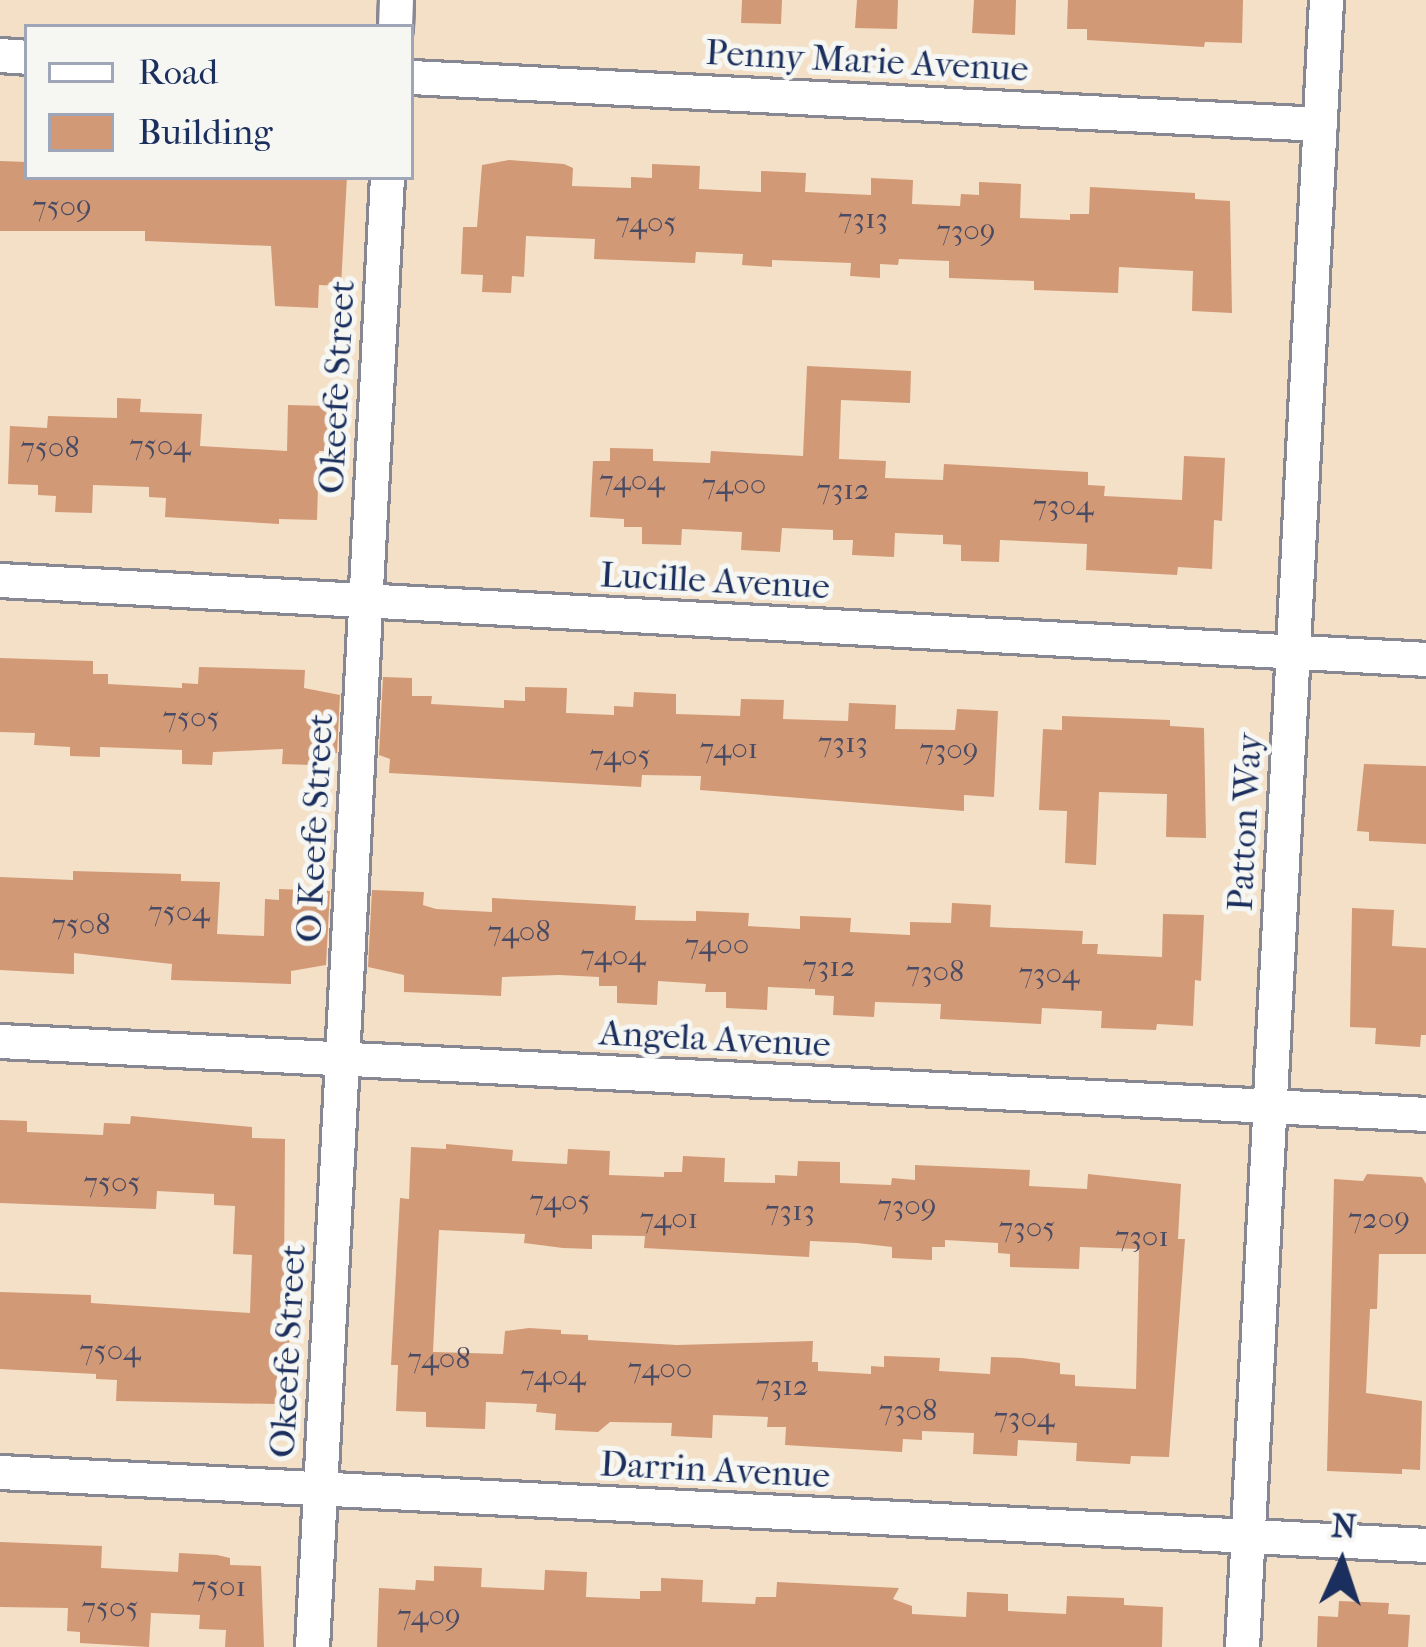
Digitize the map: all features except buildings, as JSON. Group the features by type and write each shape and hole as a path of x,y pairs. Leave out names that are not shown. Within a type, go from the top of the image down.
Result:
{"street":[{"name":"Patton Way","path":"1242,1647 1326,0"},
{"name":"Penny Marie Avenue","path":"414,77 1320,124"},
{"name":"Okeefe Street","path":"365,601 387,180"},
{"name":"Lucille Avenue","path":"0,580 1426,659"},
{"name":"O Keefe Street","path":"342,1059 365,601"},
{"name":"Angela Avenue","path":"0,1041 1426,1114"},
{"name":"Okeefe Street","path":"312,1647 342,1059"},
{"name":"Darrin Avenue","path":"0,1472 1426,1545"}]}
